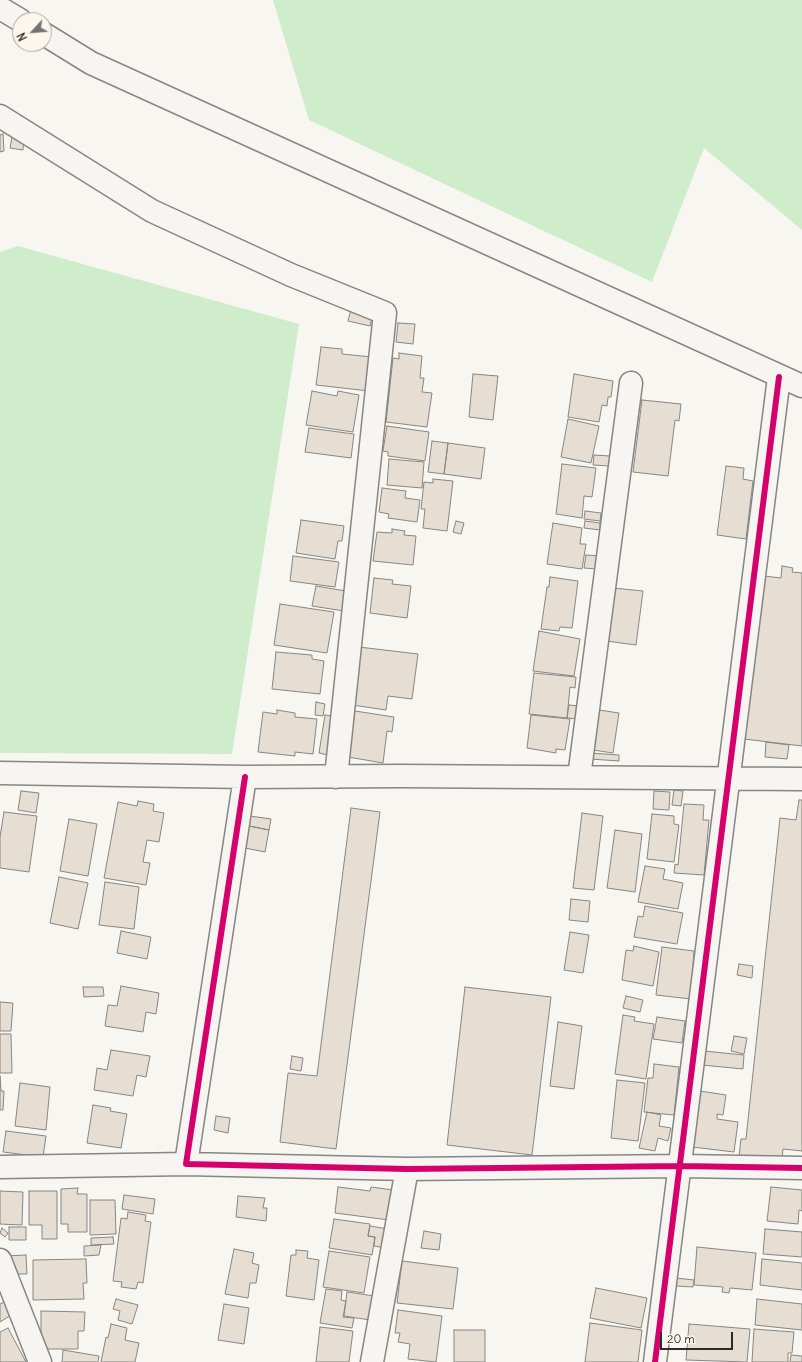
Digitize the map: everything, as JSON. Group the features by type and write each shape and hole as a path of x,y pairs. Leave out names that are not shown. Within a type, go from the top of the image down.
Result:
{"street":[{"path":"0,8 12,15"},
{"path":"52,39 91,62 779,377 802,386"},
{"path":"0,116 152,211 291,275 385,313 336,777"},
{"path":"655,1362 681,1166 779,377"},
{"path":"579,777 632,383"},
{"path":"0,773 336,777 729,777 802,779"},
{"path":"186,1164 245,776"},
{"path":"0,1168 186,1164 407,1168 681,1166 802,1168"},
{"path":"372,1362 407,1168"},
{"path":"0,1260 40,1362"}],"green space":[{"path":"273,0 802,0 802,230 704,148 652,282 309,120"},
{"path":"18,246 299,324 232,754 0,753 0,252"}],"building":[{"path":"3,134 4,151 0,152 0,135"},
{"path":"12,137 24,139 23,150 10,148"},
{"path":"351,309 373,315 370,326 348,321"},
{"path":"398,323 415,324 413,344 396,342"},
{"path":"321,347 342,349 342,354 372,357 369,391 316,385"},
{"path":"399,353 422,356 420,378 424,378 422,392 432,393 427,427 386,422 393,358 399,359"},
{"path":"473,374 498,376 493,420 469,417"},
{"path":"574,374 613,381 611,397 608,397 607,406 602,405 599,422 568,417"},
{"path":"312,391 337,396 338,391 359,395 353,432 306,425"},
{"path":"642,400 681,404 679,421 675,420 668,476 633,472"},
{"path":"568,419 599,426 591,463 561,457"},
{"path":"387,426 429,432 425,461 388,456 388,452 383,451"},
{"path":"309,428 354,434 351,458 305,452"},
{"path":"432,441 448,443 444,474 428,472"},
{"path":"448,443 485,448 481,479 444,474"},
{"path":"594,455 610,456 609,466 593,465"},
{"path":"389,459 424,462 422,488 387,485"},
{"path":"562,464 596,468 592,497 584,496 582,518 556,514"},
{"path":"726,466 744,468 743,479 753,481 746,539 717,535"},
{"path":"433,479 453,481 447,531 423,528 425,509 421,509 424,482 433,483"},
{"path":"382,488 406,491 405,498 420,500 417,522 388,518 389,514 379,512"},
{"path":"585,511 601,513 600,521 584,519"},
{"path":"301,520 344,526 342,541 338,541 335,559 296,553"},
{"path":"456,521 464,523 461,534 453,532"},
{"path":"585,521 600,523 600,530 584,528"},
{"path":"553,523 582,528 580,544 586,544 582,569 547,564"},
{"path":"392,529 405,531 404,535 416,536 413,565 373,561 377,532 392,533"},
{"path":"586,555 599,556 597,569 584,568"},
{"path":"293,556 339,562 335,587 290,581"},
{"path":"782,566 793,568 792,572 802,573 802,746 744,739 764,576 781,578"},
{"path":"550,577 578,581 572,628 560,627 559,631 541,629 547,587 549,587"},
{"path":"374,578 393,580 392,584 411,586 407,618 370,613"},
{"path":"316,586 346,591 344,611 312,606"},
{"path":"613,588 643,591 636,645 606,641"},
{"path":"280,604 334,612 327,653 274,645"},
{"path":"539,631 580,639 574,676 533,671"},
{"path":"359,647 418,654 412,699 388,696 386,710 352,705"},
{"path":"276,652 312,655 312,659 324,661 320,694 272,689"},
{"path":"534,673 576,677 575,688 570,687 567,718 529,714"},
{"path":"316,702 325,704 323,716 315,715"},
{"path":"569,705 579,706 578,719 567,718"},
{"path":"277,710 295,713 295,717 317,719 313,754 295,752 295,756 258,752 263,712 277,714"},
{"path":"599,710 619,713 613,753 593,750"},
{"path":"355,711 394,717 392,732 387,731 383,763 348,757"},
{"path":"325,715 333,716 328,755 319,753"},
{"path":"531,715 570,719 565,750 556,749 556,753 527,748"},
{"path":"766,742 789,745 787,759 765,757"},
{"path":"591,753 619,755 619,761 590,759"},
{"path":"674,790 683,791 681,806 672,805"},
{"path":"21,791 39,793 36,813 18,810"},
{"path":"654,791 670,792 669,810 653,809"},
{"path":"799,800 802,800 802,1151 783,1149 782,1159 739,1156 741,1139 746,1139 780,818 796,820"},
{"path":"138,801 154,804 153,811 164,813 159,842 147,840 143,862 150,863 146,885 104,878 118,802 137,806"},
{"path":"684,804 704,805 703,820 709,820 704,875 674,873 675,864 678,865"},
{"path":"351,808 380,812 336,1149 280,1142 288,1073 317,1076"},
{"path":"4,812 37,816 29,872 0,868 0,837"},
{"path":"582,813 603,816 594,890 573,888"},
{"path":"652,814 674,816 674,824 679,825 674,862 647,859"},
{"path":"250,816 271,819 269,830 249,826"},
{"path":"69,819 97,824 88,876 60,871"},
{"path":"249,826 269,830 265,852 245,848"},
{"path":"615,830 642,834 635,892 607,888"},
{"path":"645,866 665,869 663,879 683,883 678,909 638,902"},
{"path":"59,877 88,883 78,929 50,923"},
{"path":"105,882 139,887 134,929 99,925"},
{"path":"571,899 590,901 588,922 569,920"},
{"path":"645,906 683,913 677,944 634,937 638,916 643,917"},
{"path":"121,931 151,937 147,959 117,953"},
{"path":"570,932 589,935 583,973 564,970"},
{"path":"634,946 659,952 653,986 622,980 626,950 633,951"},
{"path":"662,947 694,951 691,999 656,995"},
{"path":"739,964 753,966 752,978 737,975"},
{"path":"121,986 159,993 156,1014 146,1012 143,1032 105,1026 108,1005 117,1006"},
{"path":"83,987 103,987 104,996 84,997"},
{"path":"465,987 551,997 532,1155 447,1145"},
{"path":"626,996 643,1000 640,1012 623,1008"},
{"path":"0,1002 13,1003 11,1031 0,1031"},
{"path":"623,1015 635,1017 634,1021 654,1024 646,1079 615,1074"},
{"path":"657,1017 685,1021 682,1043 653,1039"},
{"path":"558,1022 582,1026 574,1089 550,1086"},
{"path":"0,1034 11,1034 12,1073 0,1073"},
{"path":"734,1036 747,1038 744,1054 731,1051"},
{"path":"111,1050 150,1056 146,1077 137,1075 133,1096 94,1090 97,1068 107,1070"},
{"path":"704,1051 744,1055 743,1069 702,1065"},
{"path":"292,1056 303,1058 301,1071 290,1069"},
{"path":"654,1064 679,1067 674,1115 644,1112 648,1078 653,1078"},
{"path":"0,1076 1,1091 4,1091 3,1110 0,1110"},
{"path":"617,1080 645,1083 638,1141 611,1138"},
{"path":"20,1083 50,1087 46,1130 15,1126"},
{"path":"700,1091 726,1095 723,1115 717,1114 717,1119 738,1122 734,1152 692,1147"},
{"path":"93,1105 111,1108 110,1111 127,1114 121,1148 87,1143"},
{"path":"647,1112 661,1115 659,1126 671,1128 668,1141 658,1138 655,1151 639,1148"},
{"path":"216,1116 230,1118 228,1133 214,1130"},
{"path":"6,1131 46,1136 43,1157 3,1152"},
{"path":"338,1187 370,1191 371,1187 393,1190 389,1220 335,1213"},
{"path":"771,1187 802,1190 802,1211 799,1210 798,1224 767,1221"},
{"path":"78,1188 77,1194 87,1194 87,1232 68,1232 68,1224 61,1224 61,1189"},
{"path":"0,1191 23,1192 22,1225 0,1224"},
{"path":"29,1191 57,1191 57,1239 42,1239 42,1225 29,1225"},
{"path":"124,1195 155,1199 153,1214 122,1209"},
{"path":"238,1196 265,1198 263,1208 267,1208 266,1221 236,1217"},
{"path":"90,1200 115,1200 116,1234 90,1235"},
{"path":"128,1212 146,1215 145,1221 151,1222 143,1283 138,1282 136,1289 121,1287 122,1282 113,1281 121,1218 127,1219"},
{"path":"334,1219 370,1224 368,1236 375,1237 372,1255 329,1248"},
{"path":"370,1226 388,1229 385,1248 374,1246 375,1237 368,1236"},
{"path":"9,1227 26,1227 26,1240 9,1240"},
{"path":"2,1228 8,1233 5,1237 0,1233"},
{"path":"765,1229 802,1232 802,1257 763,1254"},
{"path":"424,1231 441,1234 439,1250 421,1248"},
{"path":"113,1237 114,1244 91,1245 91,1238"},
{"path":"101,1245 99,1255 84,1256 84,1246"},
{"path":"697,1247 756,1253 752,1290 730,1288 729,1293 722,1292 723,1287 694,1285"},
{"path":"234,1249 254,1253 252,1263 259,1265 256,1283 250,1283 248,1298 225,1294"},
{"path":"296,1250 308,1251 307,1258 319,1260 314,1300 286,1296 291,1255 296,1255"},
{"path":"329,1251 370,1257 364,1293 323,1287"},
{"path":"26,1255 27,1274 13,1274 5,1256"},
{"path":"86,1259 87,1283 83,1283 84,1299 33,1300 33,1260"},
{"path":"762,1259 802,1263 802,1290 760,1285"},
{"path":"402,1261 458,1268 453,1309 397,1303"},
{"path":"676,1278 694,1280 693,1287 676,1286"},
{"path":"596,1288 647,1298 641,1328 590,1318"},
{"path":"326,1289 342,1291 341,1300 346,1301 343,1317 354,1318 352,1328 320,1323"},
{"path":"347,1292 381,1297 370,1320 344,1316"},
{"path":"116,1299 138,1305 132,1324 118,1320 120,1311 113,1309"},
{"path":"757,1299 802,1304 802,1330 755,1325"},
{"path":"6,1301 13,1314 0,1322 0,1304"},
{"path":"224,1304 249,1308 244,1344 218,1340"},
{"path":"398,1310 442,1316 436,1362 408,1359 410,1344 398,1342 400,1333 395,1333"},
{"path":"41,1311 85,1312 84,1331 78,1331 78,1349 41,1349"},
{"path":"590,1323 642,1330 638,1362 585,1362"},
{"path":"111,1324 127,1328 125,1340 139,1343 135,1362 101,1362 106,1337 108,1338"},
{"path":"689,1324 750,1329 747,1362 686,1360"},
{"path":"320,1327 353,1331 349,1362 316,1362"},
{"path":"8,1328 26,1362 0,1362 0,1332"},
{"path":"754,1329 794,1332 792,1353 788,1353 788,1362 752,1362"},
{"path":"454,1330 485,1330 485,1362 454,1362"},
{"path":"63,1350 99,1356 98,1362 62,1362"},
{"path":"791,1355 802,1356 802,1362 790,1362"}],"cycle path":[{"path":"655,1362 779,377"},
{"path":"245,777 186,1164 407,1169 681,1166 802,1168"}]}
